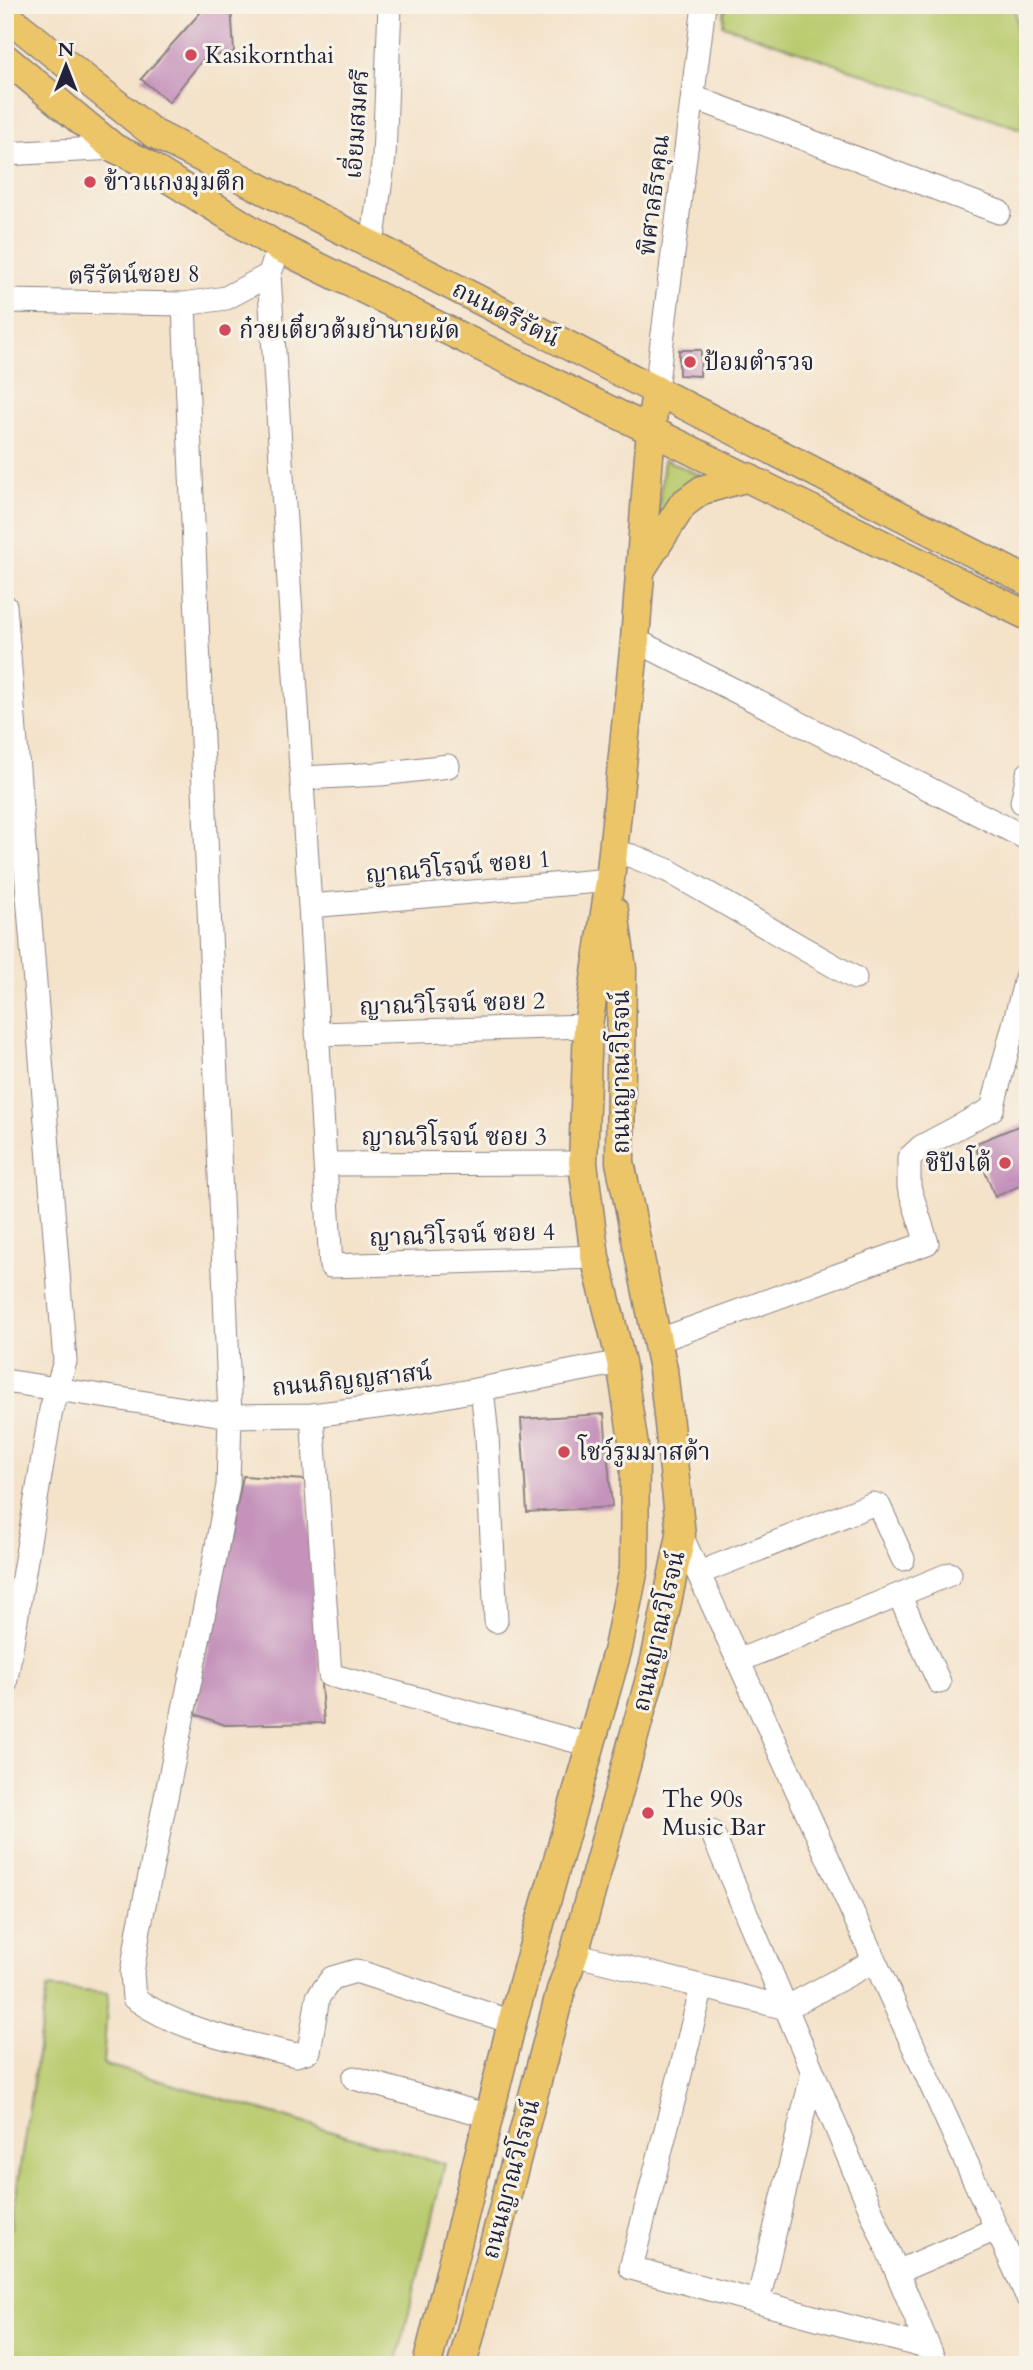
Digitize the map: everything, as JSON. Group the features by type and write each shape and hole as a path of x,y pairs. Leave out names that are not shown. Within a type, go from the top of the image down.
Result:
{"main road":[{"name":"ถนนตรีรัตน์","path":"10,12 153,133 1028,581"},
{"name":"ถนนตรีรัตน์","path":"5,58 114,148 139,160 280,248 1028,616"},
{"name":"ถนนญาณวิโรจน์","path":"427,2365 512,2022 618,1648 634,1568 635,1454 621,1362 595,1257 583,1163 588,1026 613,852 635,640 656,390"},
{"path":"640,571 683,504 702,490 748,477"},
{"name":"ถนนญาณวิโรจน์","path":"462,2365 558,2003 655,1660 681,1535 663,1369 620,1162 622,969 610,880"},
{"path":"621,1362 657,1341"}],"street":[{"name":"เอี่ยมสมศรี","path":"372,245 384,157 390,5"},
{"name":"พิศาลธีรคุณ","path":"656,390 704,5"},
{"path":"693,97 999,212"},
{"path":"5,155 114,148"},
{"path":"280,248 269,275 326,1164"},
{"name":"ตรีรัตน์ซอย 8","path":"5,301 184,304 226,298 269,275"},
{"path":"184,304 230,1416 228,1485 139,1929 132,1973 134,1998 158,2015 200,2030 296,2055 309,2051 318,1997 332,1978 356,1971 512,2022"},
{"path":"5,606 65,1361 51,1410 5,1685"},
{"path":"635,640 1028,839"},
{"path":"302,778 381,774 448,766"},
{"path":"1022,802 1028,774"},
{"path":"613,852 632,856 669,871 855,978"},
{"name":"ญาณวิโรจน์ ซอย 1","path":"310,906 610,880"},
{"path":"657,1341 927,1243 909,1187 909,1158 921,1147 992,1109 1028,971"},
{"name":"ญาณวิโรจน์ ซอย 2","path":"317,1034 588,1026"},
{"name":"ญาณวิโรจน์ ซอย 3","path":"326,1164 583,1163"},
{"name":"ญาณวิโรจน์ ซอย 4","path":"326,1164 331,1266 595,1257"},
{"name":"ถนนภิญญสาสน์","path":"5,1381 230,1416 312,1415 408,1403 621,1362"},
{"path":"482,1389 487,1436 496,1620"},
{"path":"312,1415 330,1675 590,1745"},
{"path":"699,1573 873,1504 878,1506 903,1559"},
{"path":"681,1535 1028,2298"},
{"path":"738,1661 950,1574"},
{"path":"899,1595 939,1682"},
{"path":"712,1832 932,2356"},
{"path":"574,1954 786,2008 874,1961"},
{"path":"702,1987 631,2268 758,2301 932,2356"},
{"path":"758,2301 813,2072"},
{"path":"354,2078 489,2116"},
{"path":"897,2272 996,2229"}],"green space":[{"path":"725,5 1015,5 1024,130 723,25"},
{"path":"664,459 710,480 657,526"},
{"path":"47,1988 108,1993 103,2064 445,2164 396,2365 5,2365 5,2239 11,2228"}],"building":[{"name":"Kasikornthai","path":"207,5 231,5 234,52 204,58 169,102 141,79"},
{"name":"ป้อมตำรวจ","path":"679,350 701,350 700,376 679,375"},
{"name":"ชิปังโต้","path":"1028,1122 1028,1182 995,1197 974,1144"},
{"path":"604,1414 612,1507 527,1512 521,1419"},
{"path":"243,1476 305,1480 324,1723 225,1725 195,1714"}],"place":[{"name":"Kasikornthai","path":"191,55"},
{"name":"ข้าวแกงมุมตึก","path":"90,182"},
{"name":"ก๋วยเตี๋ยวต้มยำนายผัด","path":"225,330"},
{"name":"ป้อมตำรวจ","path":"690,362"},
{"name":"ชิปังโต้","path":"1005,1163"},
{"name":"โชว์รูมมาสด้า","path":"564,1452"},
{"name":"The 90s Music Bar","path":"648,1813"}]}
